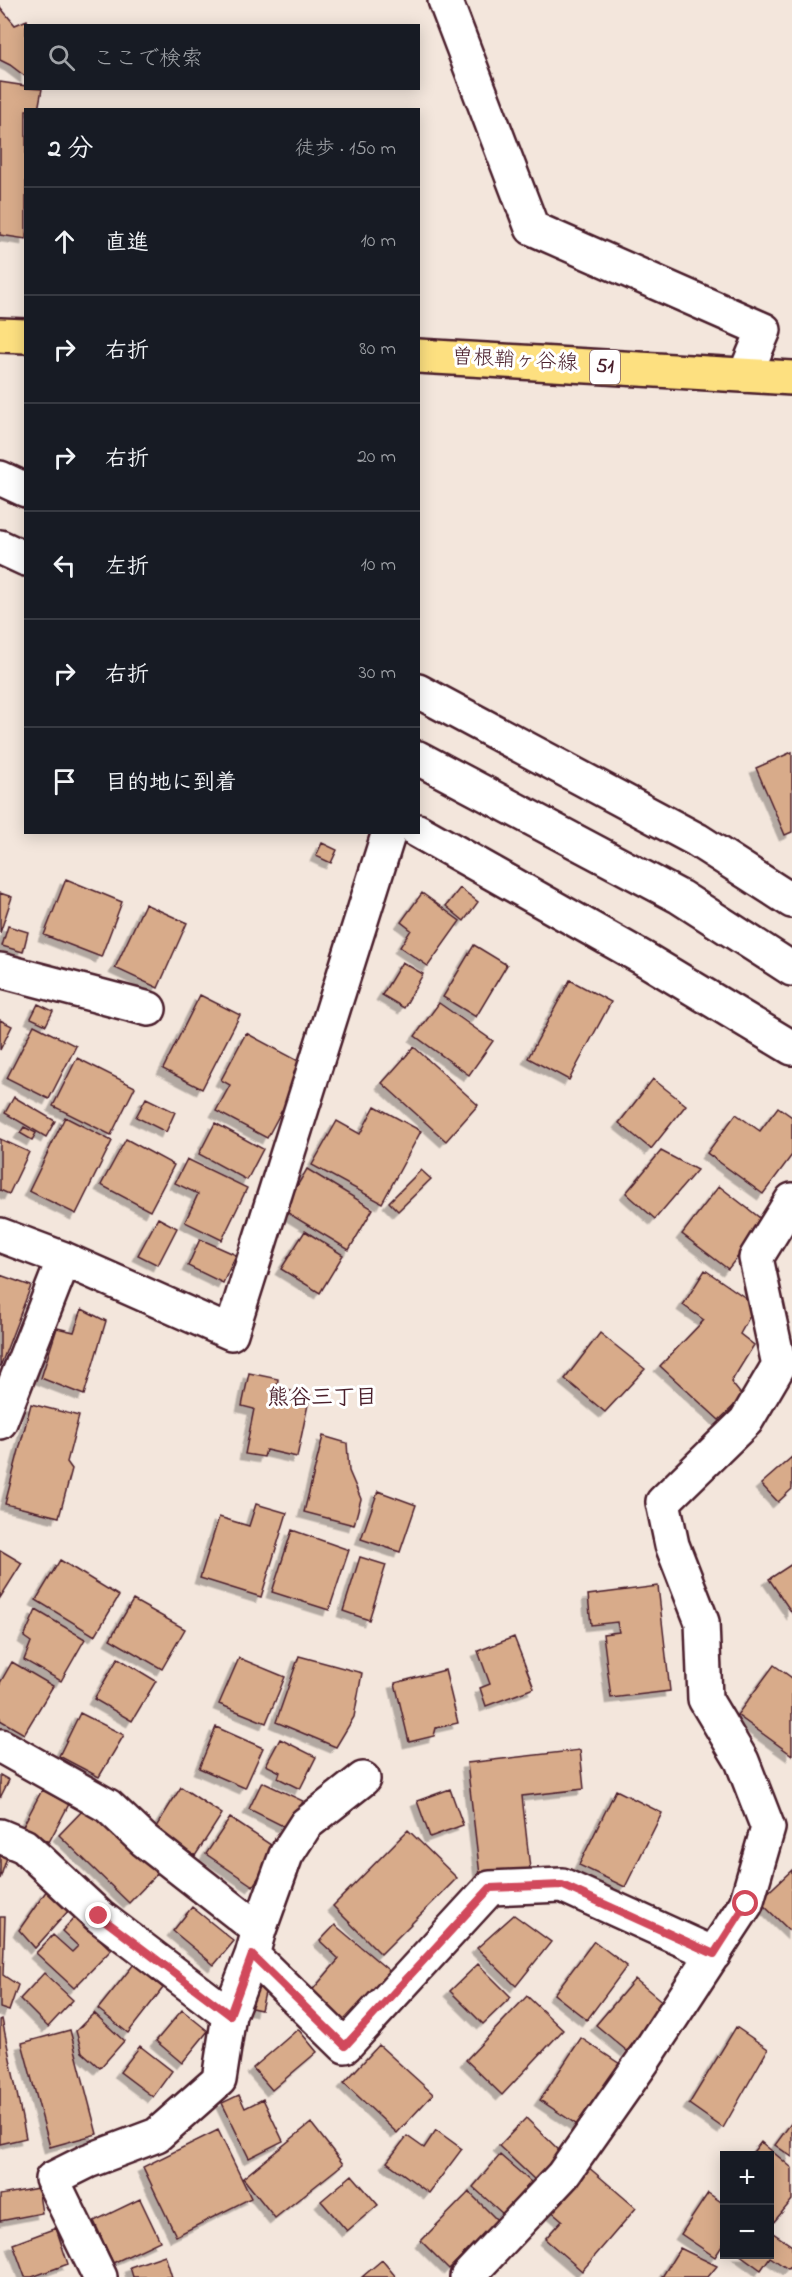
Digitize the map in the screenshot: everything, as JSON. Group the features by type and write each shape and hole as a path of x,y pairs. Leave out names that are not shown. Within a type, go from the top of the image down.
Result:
{"main road":[{"path":"0,335 24,336"},
{"name":"曽根鞘ヶ谷線","path":"420,356 792,378"}],"street":[{"path":"445,0 532,228 764,330 745,375"},
{"path":"0,478 24,489"},
{"path":"0,547 24,558"},
{"path":"420,692 697,840 792,901"},
{"path":"420,759 681,897 792,969"},
{"path":"420,832 643,958 792,1048"},
{"path":"0,1235 64,1259 231,1333 388,834"},
{"path":"0,970 149,1009"},
{"path":"467,2277 563,2175 746,1904 768,1828 742,1761 705,1700 702,1622 672,1545 663,1502 746,1421 779,1365 756,1258 792,1200"},
{"path":"0,1422 64,1259"},
{"path":"2,1746 108,1806 256,1942 345,2046 490,1888 562,1885 714,1954"},
{"path":"100,2277 52,2179 88,2161 157,2135 219,2080 230,2015 286,1855 306,1824 363,1779"},
{"path":"0,1836 24,1846 99,1916 230,2015"}],"building":[{"path":"0,7 15,25 27,20 28,24 24,24 24,76 0,60"},
{"path":"0,82 24,86 24,90 42,90 38,108 24,108 24,239 0,235"},
{"path":"792,752 792,832 785,835 756,768"},
{"path":"322,843 337,850 331,863 316,856"},
{"path":"66,879 122,902 101,957 44,935"},
{"path":"460,888 478,902 464,921 446,906"},
{"path":"0,893 12,897 0,933"},
{"path":"422,893 460,921 428,966 400,947 411,930 401,922"},
{"path":"145,904 187,923 158,988 115,968"},
{"path":"8,926 28,932 23,952 2,946"},
{"path":"474,945 507,965 476,1017 443,997"},
{"path":"402,962 423,974 404,1008 382,995"},
{"path":"570,980 611,1002 569,1080 528,1058"},
{"path":"200,995 240,1015 202,1089 163,1069"},
{"path":"439,1003 493,1041 469,1075 415,1036"},
{"path":"38,1004 53,1011 46,1025 31,1018"},
{"path":"0,1020 12,1026 0,1050"},
{"path":"34,1025 76,1046 49,1099 7,1078"},
{"path":"246,1033 306,1065 267,1138 216,1111 230,1085 221,1080"},
{"path":"414,1047 478,1105 446,1141 382,1083"},
{"path":"77,1058 135,1087 111,1135 53,1106"},
{"path":"653,1079 686,1105 651,1149 619,1123"},
{"path":"14,1097 55,1121 46,1137 5,1113"},
{"path":"146,1098 175,1112 166,1132 136,1117"},
{"path":"375,1106 421,1131 382,1203 312,1165 337,1121 360,1134"},
{"path":"778,1107 792,1117 792,1155 763,1194 707,1153 736,1114 760,1131"},
{"path":"65,1117 112,1141 76,1214 29,1191"},
{"path":"215,1123 263,1149 247,1180 199,1154"},
{"path":"24,1127 36,1133 32,1140 20,1133"},
{"path":"0,1139 29,1152 9,1194 0,1190"},
{"path":"126,1139 174,1165 150,1211 101,1185"},
{"path":"661,1151 697,1170 655,1219 626,1193"},
{"path":"187,1159 247,1188 222,1240 185,1222 198,1194 175,1183"},
{"path":"307,1169 373,1209 349,1250 283,1210"},
{"path":"421,1170 431,1179 398,1211 389,1202"},
{"path":"719,1186 765,1222 728,1269 682,1234"},
{"path":"158,1218 177,1228 158,1265 138,1255"},
{"path":"305,1231 343,1255 320,1293 281,1269"},
{"path":"200,1239 236,1255 223,1283 188,1266"},
{"path":"705,1270 756,1305 740,1334 754,1345 731,1382 743,1397 719,1420 660,1366 704,1320 683,1305"},
{"path":"0,1275 31,1286 0,1367"},
{"path":"82,1309 106,1321 84,1395 41,1378 57,1328 74,1332"},
{"path":"600,1333 645,1369 605,1412 565,1379"},
{"path":"249,1373 278,1379 277,1388 310,1395 297,1457 266,1450 264,1457 245,1454 254,1409 242,1406"},
{"path":"31,1404 79,1416 67,1462 72,1469 59,1517 5,1504"},
{"path":"323,1436 347,1443 349,1471 361,1499 354,1525 304,1512"},
{"path":"792,1457 792,1489 778,1502 761,1484"},
{"path":"378,1491 416,1505 400,1552 361,1539"},
{"path":"256,1504 287,1513 261,1597 200,1578 219,1517 249,1526"},
{"path":"292,1530 349,1550 329,1610 272,1592"},
{"path":"0,1550 22,1563 0,1598"},
{"path":"360,1557 386,1565 369,1620 343,1611"},
{"path":"60,1560 119,1596 95,1636 36,1600"},
{"path":"792,1564 792,1613 769,1579"},
{"path":"658,1586 670,1691 611,1698 603,1634 619,1632 617,1622 591,1625 588,1595"},
{"path":"133,1600 185,1629 162,1669 110,1639"},
{"path":"36,1610 85,1639 61,1681 24,1660 31,1642 24,1637"},
{"path":"514,1637 534,1688 486,1706 480,1688 490,1684 478,1651"},
{"path":"299,1656 362,1673 354,1717 336,1747 276,1722"},
{"path":"118,1658 156,1681 132,1721 94,1699"},
{"path":"239,1658 285,1677 266,1723 219,1704"},
{"path":"12,1662 53,1686 24,1734 0,1720 0,1683"},
{"path":"774,1665 792,1678 792,1755 737,1715"},
{"path":"445,1670 458,1723 436,1728 434,1736 409,1742 395,1683"},
{"path":"80,1713 124,1735 99,1777 59,1756"},
{"path":"216,1727 263,1748 245,1788 199,1768"},
{"path":"280,1739 316,1757 300,1789 278,1778 280,1772 266,1765"},
{"path":"580,1750 584,1789 522,1796 531,1878 481,1884 467,1763"},
{"path":"0,1775 9,1780 0,1798"},
{"path":"262,1782 303,1801 289,1829 249,1809"},
{"path":"181,1787 222,1814 195,1856 154,1830"},
{"path":"450,1789 463,1825 430,1837 417,1801"},
{"path":"42,1790 69,1804 49,1842 22,1828"},
{"path":"616,1790 662,1813 625,1887 579,1865"},
{"path":"87,1806 158,1873 129,1903 59,1835"},
{"path":"230,1818 277,1849 253,1886 206,1854"},
{"path":"408,1830 457,1878 381,1954 333,1906"},
{"path":"0,1848 9,1851 0,1879"},
{"path":"792,1870 792,1933 759,1901"},
{"path":"47,1890 69,1910 35,1948 19,1930"},
{"path":"192,1907 234,1941 214,1965 173,1931"},
{"path":"514,1915 551,1942 516,1986 477,1948"},
{"path":"76,1916 111,1950 74,1988 36,1953 53,1935 72,1952 78,1946 62,1931"},
{"path":"0,1917 5,1917 3,1975 18,1985 9,2011 0,2008"},
{"path":"335,1925 393,1974 345,2029 309,1994 339,1959 320,1941"},
{"path":"594,1941 627,1966 587,2020 554,1994"},
{"path":"134,1964 163,1988 128,2033 98,2009"},
{"path":"478,1964 511,1997 483,2024 450,1991"},
{"path":"44,1973 73,2000 48,2027 20,1999"},
{"path":"248,1979 267,1984 261,2010 242,2006"},
{"path":"635,1979 664,2003 627,2051 596,2025"},
{"path":"527,1996 563,2030 502,2095 466,2060"},
{"path":"182,2010 208,2031 182,2063 156,2041"},
{"path":"94,2013 124,2041 100,2068 82,2052 76,2031"},
{"path":"2,2019 26,2138 0,2144 0,2020"},
{"path":"736,2027 768,2049 723,2128 689,2104"},
{"path":"298,2029 317,2052 272,2090 253,2068"},
{"path":"70,2030 97,2134 50,2147 22,2043"},
{"path":"581,2038 620,2064 579,2126 540,2100"},
{"path":"379,2045 433,2094 397,2133 344,2083"},
{"path":"140,2046 172,2071 153,2097 120,2072"},
{"path":"239,2095 245,2108 263,2099 283,2141 249,2158 222,2103"},
{"path":"526,2118 563,2154 536,2181 499,2146"},
{"path":"792,2122 792,2157 775,2145"},
{"path":"311,2123 343,2164 275,2218 243,2178"},
{"path":"218,2130 251,2198 176,2236 143,2167"},
{"path":"436,2130 462,2149 429,2193 387,2162 407,2136 424,2148"},
{"path":"761,2142 772,2151 754,2151"},
{"path":"774,2153 792,2168 792,2200 774,2222"},
{"path":"500,2155 531,2182 503,2214 473,2187"},
{"path":"587,2166 636,2208 582,2271 545,2239 562,2220 549,2209"},
{"path":"352,2175 378,2205 347,2231 321,2201"},
{"path":"38,2188 42,2213 0,2221 0,2195"},
{"path":"469,2192 497,2220 449,2269 421,2241"},
{"path":"708,2193 720,2201 720,2249 715,2257 681,2234"},
{"path":"140,2199 160,2241 113,2263 94,2221"},
{"path":"56,2228 68,2264 32,2277 25,2277 13,2244"},
{"path":"774,2234 792,2246 792,2264 788,2269 773,2259"},
{"path":"680,2248 717,2266 708,2277 662,2277"},
{"path":"165,2255 172,2277 133,2277 130,2267"},
{"path":"746,2259 769,2259 761,2270"},
{"path":"382,2260 396,2277 362,2277"}],"district":[{"name":"熊谷三丁目","path":"322,1399"}],"route":[{"path":"99,1916 230,2015 252,1955 345,2046 490,1888 562,1885 714,1954 746,1904"}]}
